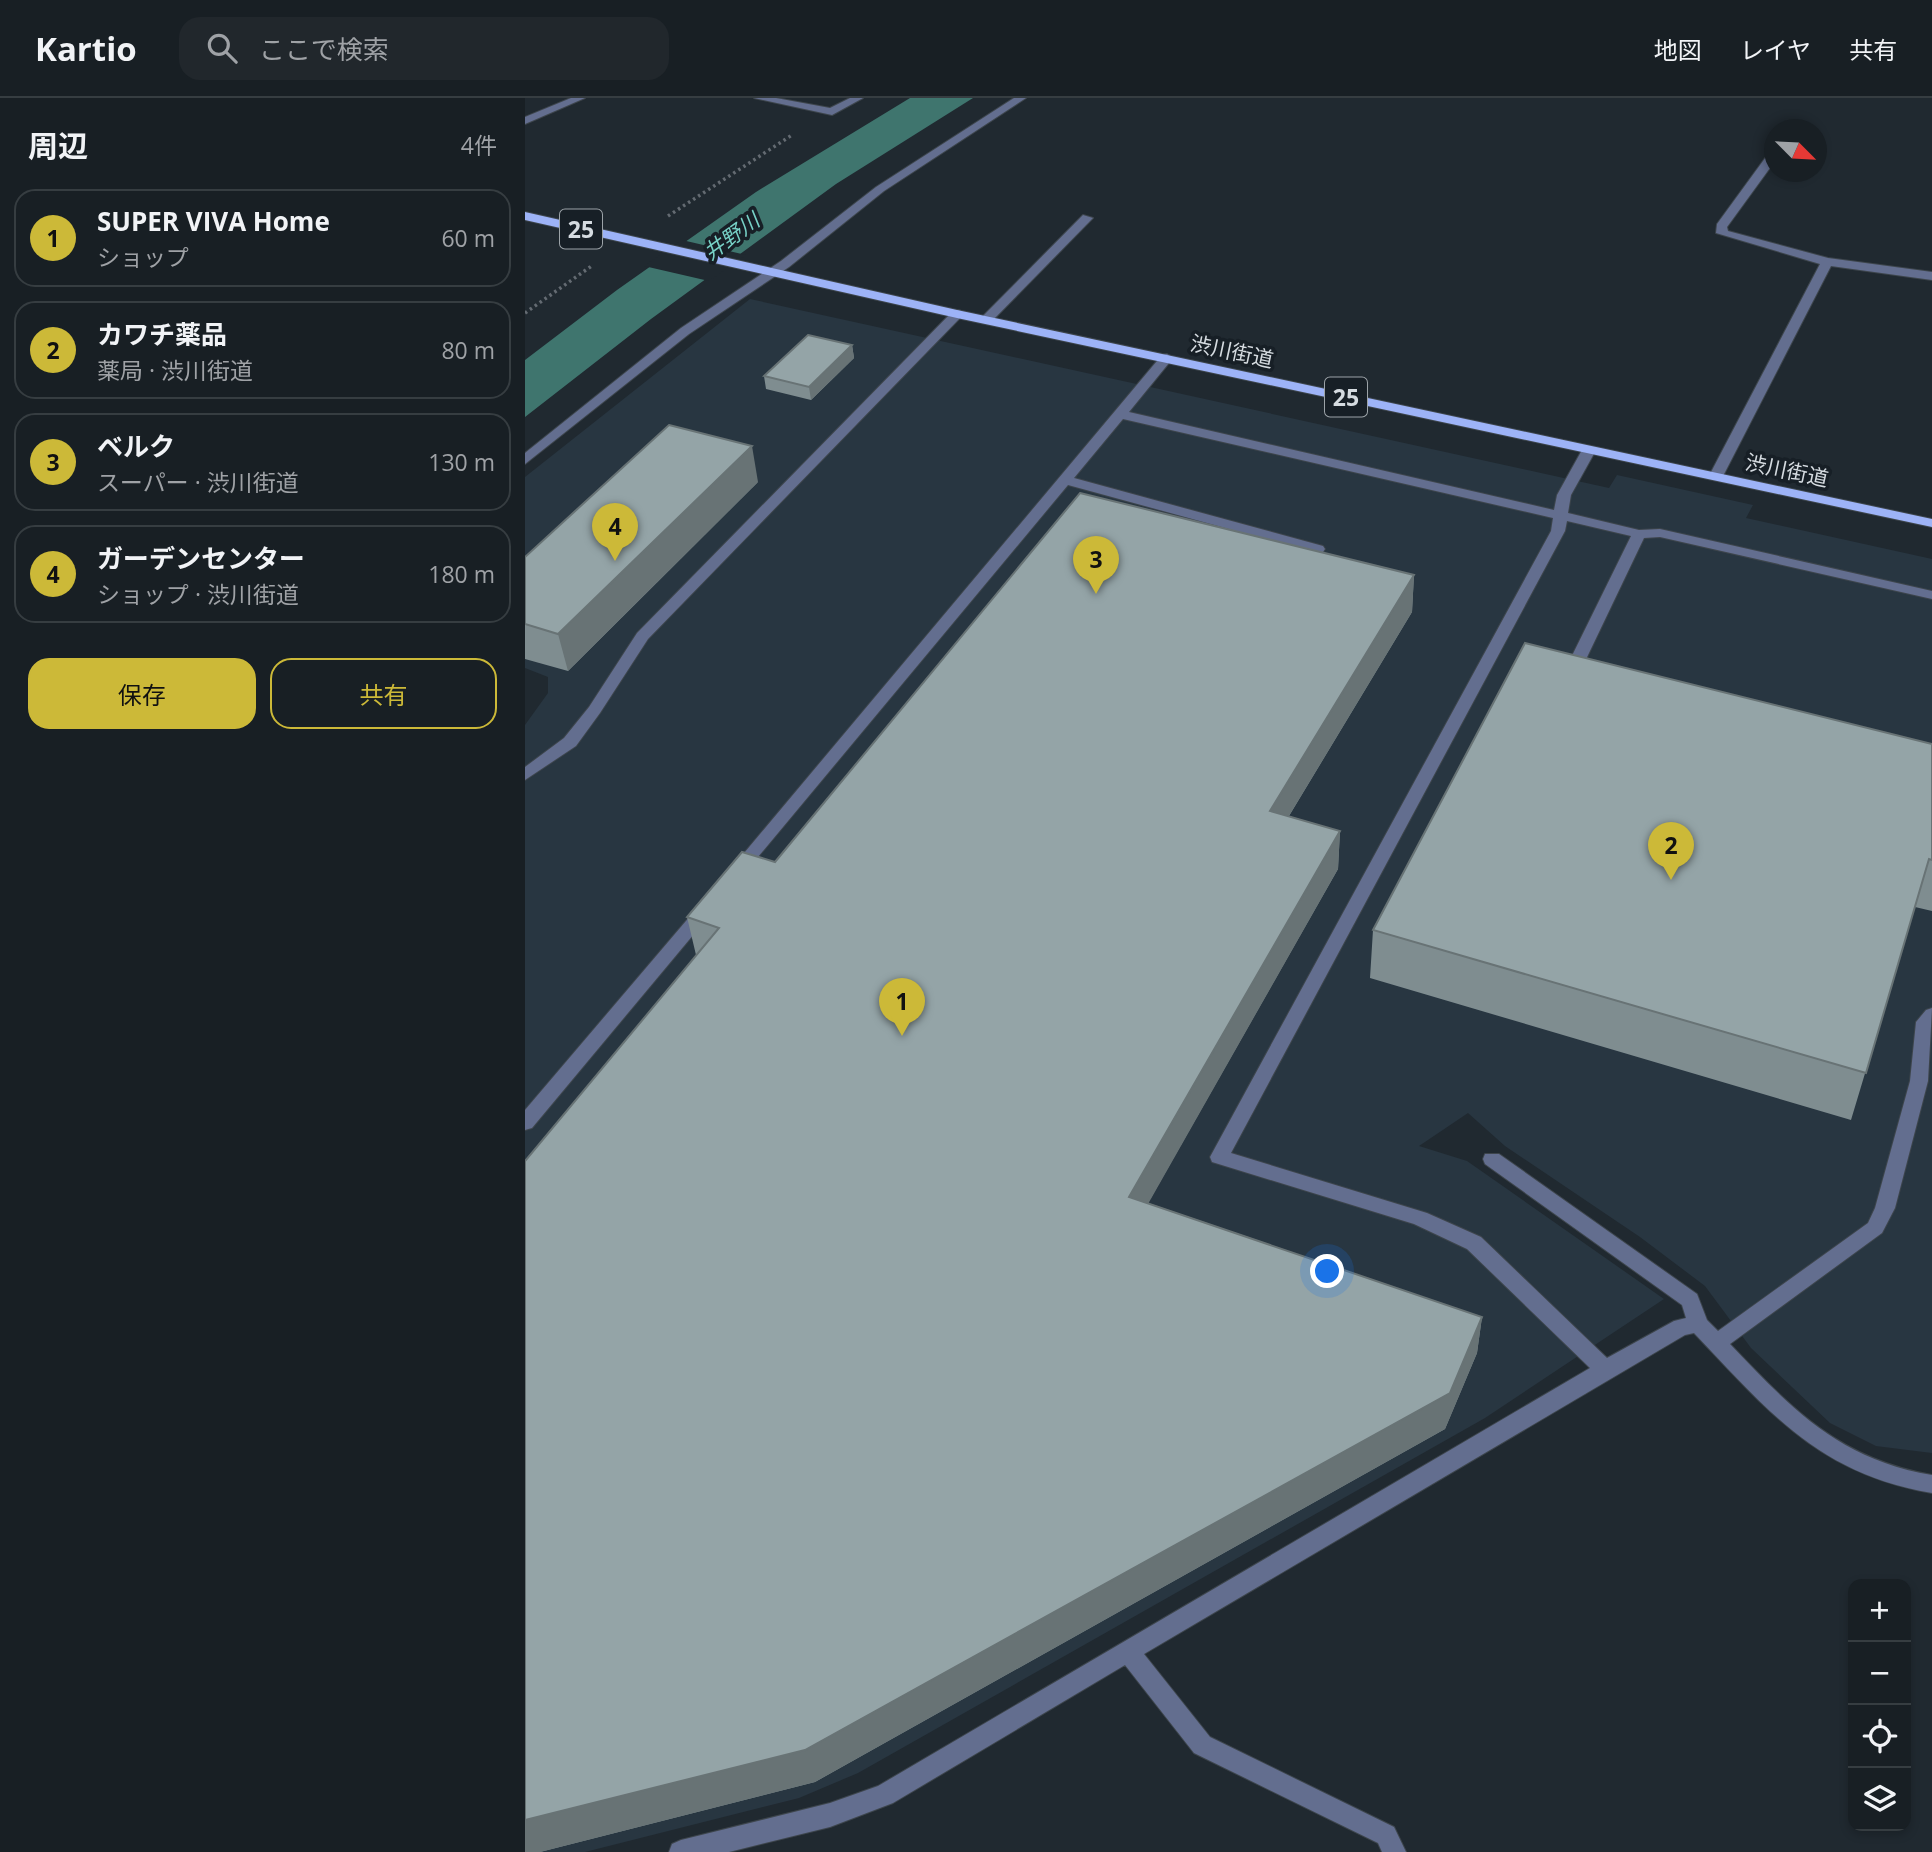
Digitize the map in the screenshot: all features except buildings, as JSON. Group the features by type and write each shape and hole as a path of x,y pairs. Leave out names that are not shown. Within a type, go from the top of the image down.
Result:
{"main road":[{"name":"渋川街道","path":"525,216 957,314 1932,523"}],"street":[{"path":"525,121 580,98"},
{"path":"759,98 832,112 858,98"},
{"path":"525,460 685,331 880,189 1021,98"},
{"path":"1764,167 1721,227 1722,233 1828,262 1932,276"},
{"path":"986,320 1087,218"},
{"path":"1716,476 1828,262"},
{"path":"525,775 570,742 615,680 642,636 957,314"},
{"path":"728,882 1167,359"},
{"path":"1121,414 1639,534 1660,533 1932,595"},
{"path":"1589,450 1563,495 1557,531 1219,1157 1420,1218 1474,1243 1605,1369"},
{"path":"1066,480 1318,549"},
{"path":"1578,686 1565,683 1639,534"},
{"path":"525,1123 710,903"},
{"path":"1717,1343 1875,1228 1885,1208 1919,1081 1925,1022 1932,1015"},
{"path":"1492,1159 1690,1300 1698,1324 1798,1426 1853,1463 1913,1483 1932,1484"},
{"path":"681,1852 830,1815 885,1795 1605,1369 1681,1327 1698,1324"},
{"path":"1127,1650 1202,1745 1386,1835 1394,1852"}],"path":[{"path":"666,218 773,146 832,112"},
{"path":"525,313 599,260"}],"shaded area":[{"path":"750,299 1609,488 1617,475 1753,505 1746,518 1932,559 1932,1453 1876,1446 1830,1423 1751,1348 1705,1286 1640,1237 1505,1146 1468,1113 1419,1146 1467,1161 1664,1299 1485,1418 858,1773 799,1798 585,1852 525,1852 525,725 548,693 548,677 525,668 525,477"}],"water":[{"name":"井野川","path":"910,98 973,98 836,184 651,319 525,417 525,360 617,290 756,192"}],"pier":[{"path":"682,240 746,255 709,281 644,266"}],"place":[{"name":"ガーデンセンター","path":"615,561"},
{"name":"ベルク","path":"1096,594"},
{"name":"カワチ薬品","path":"1671,880"},
{"name":"SUPER VIVA Home","path":"902,1036"}]}
